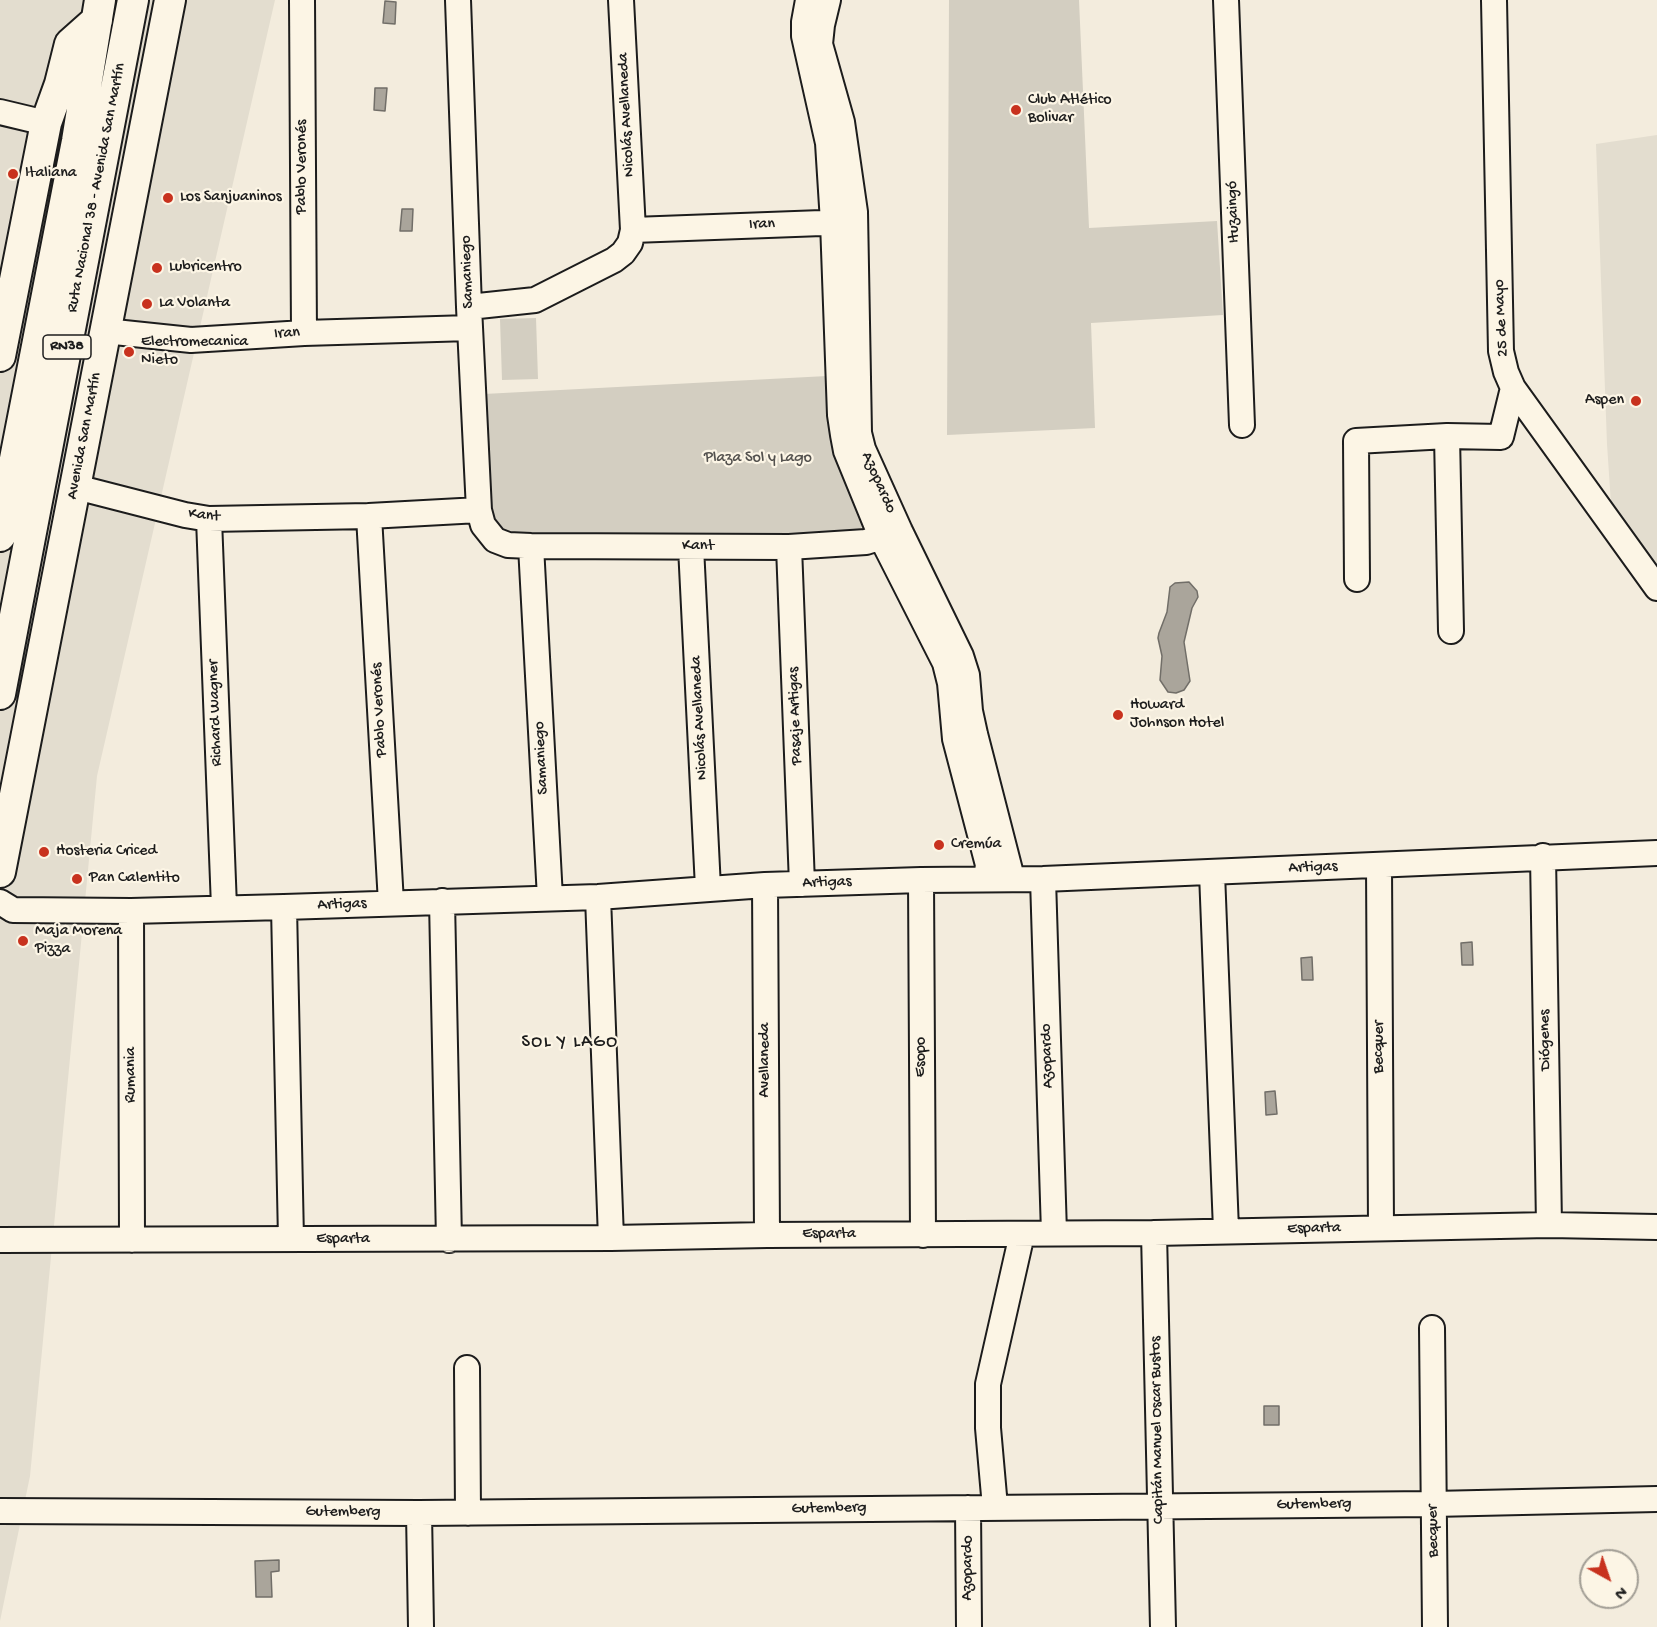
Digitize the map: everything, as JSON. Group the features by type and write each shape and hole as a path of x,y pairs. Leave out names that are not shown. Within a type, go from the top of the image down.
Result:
{"main road":[{"name":"Ruta Nacional 38 - Avenida San Martín","path":"0,694 133,0"},
{"name":"Avenida San Martín","path":"0,872 170,0"},
{"name":"Ruta Nacional 38 - Avenida San Martín","path":"1,529 77,141 99,10"},
{"path":"0,356 5,309 46,123 60,84 70,44 99,10"},
{"path":"5,309 43,317"},
{"path":"60,382 103,341"},
{"path":"34,517 76,487 47,451"}],"street":[{"name":"Pablo Veronés","path":"302,0 304,333"},
{"name":"Samaniego","path":"458,0 469,317 479,510 483,525 495,540"},
{"name":"Nicolás Avellaneda","path":"621,0 633,230"},
{"name":"Azopardo","path":"808,0 804,36 844,222"},
{"name":"Azopardo","path":"828,0 820,44 842,122 844,222 859,433 891,535 945,663 950,683 955,739 988,865 986,878"},
{"name":"Ituzaingó","path":"1226,0 1242,425"},
{"name":"25 de Mayo","path":"1494,0 1501,351 1506,372 1513,388 1654,579"},
{"path":"0,112 46,123"},
{"name":"Iran","path":"103,341 191,340 304,333 469,317 535,300 614,260 630,243 633,230 844,222"},
{"path":"1357,579 1356,441 1447,436 1501,437 1513,388"},
{"path":"1447,436 1451,631"},
{"name":"Kant","path":"76,487 209,519 369,516 479,510"},
{"name":"Pablo Veronés","path":"369,516 391,903"},
{"name":"Richard Wagner","path":"209,519 224,908"},
{"name":"Azopardo","path":"891,535 961,656 967,675 975,734 1012,878"},
{"name":"Kant","path":"495,540 508,545 531,546 789,547 866,542 891,535"},
{"name":"Samaniego","path":"531,546 550,898"},
{"name":"Nicolás Avellaneda","path":"691,547 708,888"},
{"name":"Pasaje Artigas","path":"789,547 802,884"},
{"name":"Artigas","path":"0,902 13,910 131,911 284,907 598,897 765,885 1212,873 1543,856 1657,853"},
{"name":"Diógenes","path":"1543,856 1549,1225"},
{"name":"Becquer","path":"1379,866 1381,1228"},
{"path":"1212,873 1226,1230"},
{"name":"Azopardo","path":"1043,879 1054,1233"},
{"name":"Esopo","path":"921,880 923,1235"},
{"name":"Avellaneda","path":"765,885 767,1235"},
{"path":"598,897 611,1238"},
{"path":"442,901 449,1240"},
{"path":"284,907 291,1239"},
{"name":"Rumania","path":"131,911 132,1240"},
{"name":"Esparta","path":"0,1240 449,1240 767,1235 1154,1233 1549,1225 1657,1227"},
{"name":"Capitán Manuel Oscar Bustos","path":"1154,1233 1162,1627"},
{"path":"995,1507 988,1428 988,1384 1022,1234"},
{"name":"Becquer","path":"1432,1328 1434,1627"},
{"path":"467,1368 468,1513"},
{"name":"Gutemberg","path":"0,1511 468,1513 1433,1504 1657,1499"},
{"name":"Azopardo","path":"968,1508 969,1627"},
{"path":"419,1513 421,1627"}],"shaded area":[{"path":"0,0 275,0 97,776 30,1476 0,1621"},
{"path":"385,1 396,2 395,24 383,23"},
{"path":"375,88 387,88 385,111 374,110"},
{"path":"1657,135 1657,590 1614,549 1607,444 1596,144"},
{"path":"402,209 413,209 412,231 400,231"},
{"path":"1189,582 1197,591 1198,597 1192,608 1184,642 1190,681 1184,690 1176,693 1168,692 1160,680 1162,656 1158,638 1167,612 1170,587 1175,583"},
{"path":"1472,942 1473,965 1462,965 1461,943"},
{"path":"1312,957 1313,980 1302,980 1301,958"},
{"path":"1275,1091 1277,1114 1266,1115 1265,1092"},
{"path":"1264,1406 1279,1406 1279,1425 1264,1425"},
{"path":"279,1560 279,1571 271,1572 272,1597 256,1597 255,1561"}],"green space":[{"name":"Club Atlético Bolivar","path":"949,0 1079,0 1089,228 1217,221 1223,315 1091,323 1095,428 947,435"},
{"path":"536,318 538,379 502,380 500,319"},
{"name":"Plaza Sol y Lago","path":"827,376 867,523 857,531 793,539 506,537 491,524 484,394"}],"place":[{"name":"Club Atlético Bolivar","path":"1016,110"},
{"name":"Italiana","path":"13,174"},
{"name":"Los Sanjuaninos","path":"168,198"},
{"name":"Lubricentro","path":"157,268"},
{"name":"La Volanta","path":"147,304"},
{"name":"Electromecanica Nieto","path":"129,352"},
{"name":"Aspen","path":"1636,401"},
{"name":"Howard Johnson Hotel","path":"1118,715"},
{"name":"Cremúa","path":"939,845"},
{"name":"Hosteria Criced","path":"44,852"},
{"name":"Pan Calentito","path":"77,879"},
{"name":"Maja Morena Pizza","path":"23,941"}],"district":[{"name":"SOL Y LAGO","path":"570,1043"}]}
